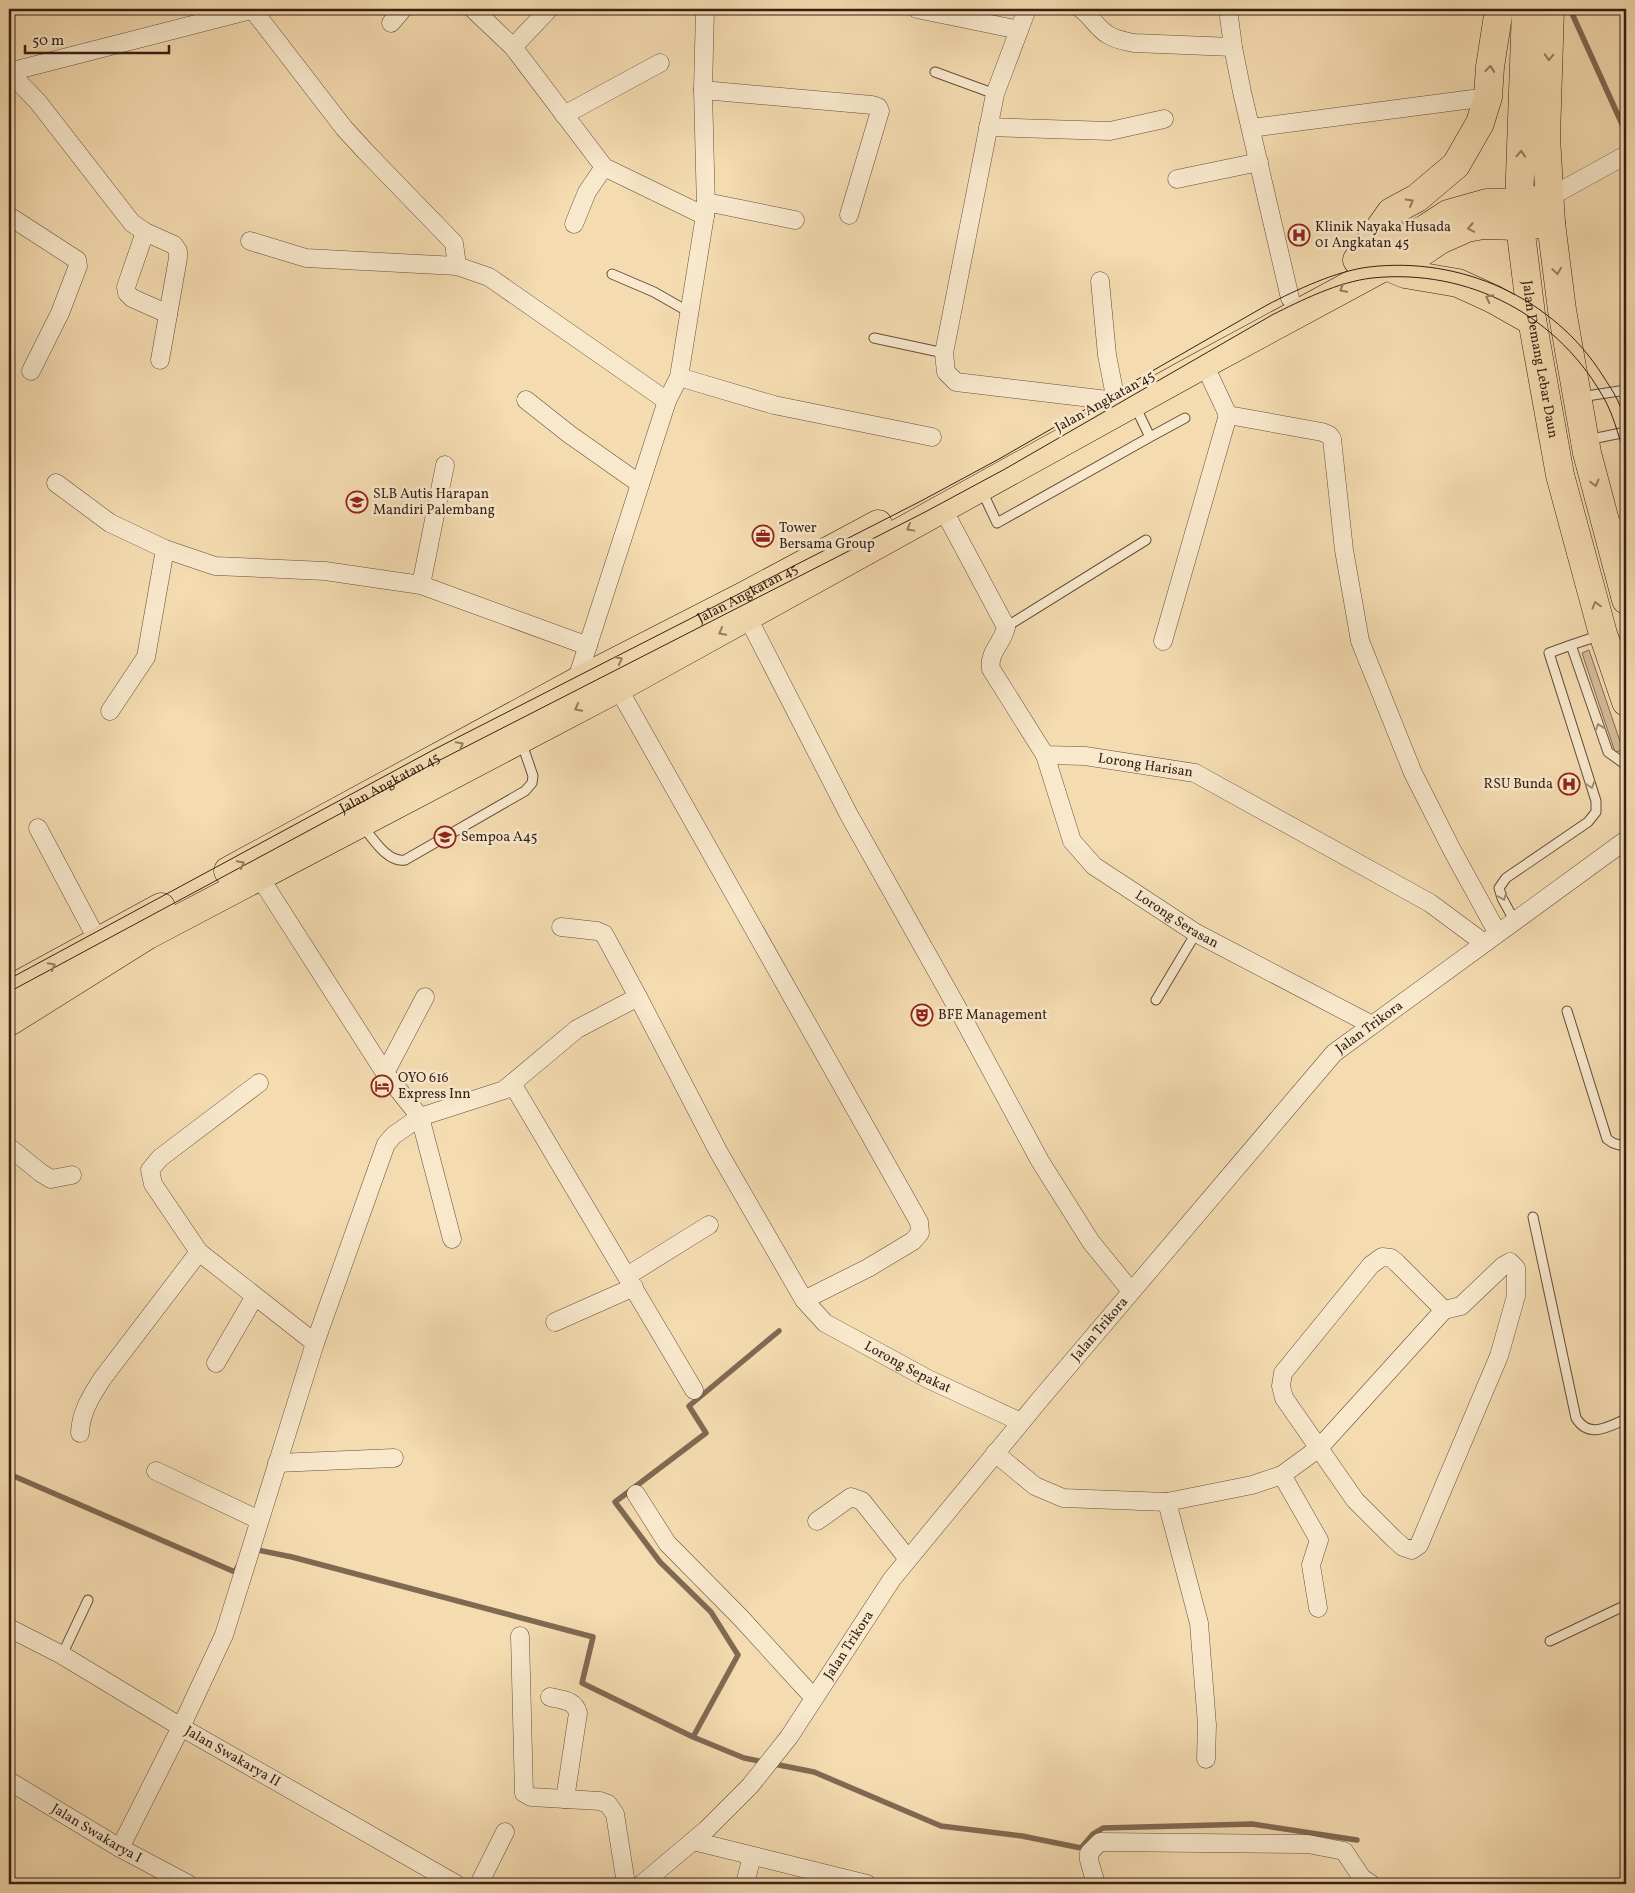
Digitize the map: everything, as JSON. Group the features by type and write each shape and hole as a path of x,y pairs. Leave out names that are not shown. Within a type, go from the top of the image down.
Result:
{"main road":[{"path":"1355,263 1391,212 1417,198 1456,165 1480,124 1488,96 1490,67 1499,9"},
{"name":"Jalan Demang Lebar Daun","path":"1526,9 1520,214 1532,321 1560,475 1604,634 1626,702"},
{"path":"1550,9 1546,137 1549,211 1562,310 1584,440 1617,528 1626,600"},
{"name":"Jalan Angkatan 45","path":"9,1022 148,935 618,688 943,509 980,488 1119,399 1290,298 1355,263 1425,229 1448,214 1488,203 1520,214"},
{"name":"Jalan Angkatan 45","path":"9,990 576,682 1119,399 1204,364 1386,266 1416,256 1440,240 1467,228 1520,214 1549,211"},
{"path":"1386,266 1405,274 1458,283 1493,299 1532,321"}],"street":[{"path":"160,360 178,251 174,245 145,232 132,223 38,102 9,72 254,9 344,128 454,243 457,266"},
{"path":"391,24 403,9"},
{"path":"473,9 513,47 604,168 706,209 795,220"},
{"path":"513,47 549,9"},
{"path":"576,682 667,401 679,377 706,209 703,90 705,9"},
{"path":"917,9 1019,30"},
{"path":"1027,9 995,94 944,353 946,372 956,382 1119,399 1107,355 1100,281"},
{"path":"1081,9 1088,13 1107,35 1119,40 1232,48"},
{"path":"1228,9 1232,48 1290,298"},
{"path":"564,115 660,63"},
{"path":"703,90 878,107 880,111 850,215"},
{"path":"1251,128 1488,96"},
{"path":"988,127 1110,131 1164,119"},
{"path":"1549,211 1626,155"},
{"path":"1177,179 1259,162"},
{"path":"574,224 587,192 604,168"},
{"path":"9,216 77,260 78,266 60,312 31,370"},
{"path":"145,232 126,287 127,293 132,298 168,314"},
{"path":"250,241 306,258 457,266 489,278 667,401"},
{"path":"1163,641 1228,415 1204,364"},
{"path":"679,377 774,405 932,437"},
{"path":"526,400 569,434 640,484"},
{"path":"1228,415 1322,432 1329,435 1332,439 1344,550 1360,641 1413,773 1452,850 1491,938"},
{"path":"421,585 445,465"},
{"path":"56,483 110,523 165,549 215,566 325,571 421,585 588,646"},
{"path":"943,509 1006,627 1005,635 992,654 991,669 1045,756"},
{"path":"110,711 146,657 165,549"},
{"path":"748,618 849,814 1040,1161 1091,1242 1131,1291"},
{"path":"618,688 919,1222 920,1233 913,1240 868,1268 804,1300"},
{"name":"Lorong Harisan","path":"1045,756 1085,756 1195,773 1491,938"},
{"name":"Lorong Serasan","path":"1045,756 1072,841 1094,866 1196,933 1372,1025"},
{"path":"38,828 98,941"},
{"name":"Jalan Trikora","path":"642,1884 693,1841 750,1786 814,1698 892,1579 1131,1291 1334,1053 1626,840"},
{"path":"259,876 385,1072 420,1117 452,1239"},
{"name":"Lorong Sepakat","path":"561,927 596,931 604,934 718,1152 804,1300 825,1323 928,1379 1021,1422"},
{"path":"120,1848 224,1636 315,1342 386,1144 394,1135 420,1117 504,1090 577,1029 638,996"},
{"path":"385,1072 426,997"},
{"path":"258,1083 160,1158 150,1170 153,1184 199,1252 315,1342"},
{"path":"512,1085 694,1390"},
{"path":"9,1147 51,1179 72,1175"},
{"path":"555,1322 631,1282 709,1225"},
{"path":"80,1432 81,1421 88,1401 102,1379 199,1252"},
{"path":"995,1453 1035,1486 1063,1498 1167,1502 1252,1485 1282,1475 1319,1448 1444,1310 1461,1306 1510,1262 1516,1268 1516,1296 1499,1356 1419,1545 1412,1550 1409,1550 1392,1538 1355,1500 1319,1448 1284,1398 1281,1386 1282,1373 1372,1264 1382,1256 1391,1258 1444,1310"},
{"path":"216,1363 255,1296"},
{"path":"277,1463 394,1458"},
{"path":"156,1472 259,1520"},
{"path":"1282,1475 1319,1540 1311,1565 1318,1608"},
{"path":"636,1494 667,1543 740,1617 814,1698"},
{"path":"817,1521 851,1498 857,1498 862,1501 908,1559"},
{"path":"1167,1502 1199,1623 1207,1725 1206,1759"},
{"name":"Jalan Swakarya II","path":"9,1628 62,1655 181,1727 456,1884"},
{"path":"520,1636 524,1793 531,1797 600,1801 608,1804 616,1814 626,1884"},
{"path":"550,1697 572,1703 577,1707 578,1713 565,1799"},
{"name":"Jalan Swakarya I","path":"9,1781 120,1848 188,1884"},
{"path":"479,1884 505,1832"},
{"path":"693,1841 867,1884"},
{"path":"1096,1884 1089,1860 1089,1852 1100,1842 1308,1844 1344,1851 1365,1882"},
{"path":"745,1884 752,1856"}],"lane":[{"path":"935,72 995,94"},
{"path":"612,274 654,292 689,312"},
{"path":"874,338 944,353"},
{"path":"1577,397 1626,390"},
{"path":"1119,399 1150,437"},
{"path":"980,488 997,523 1185,418"},
{"path":"1584,440 1626,432"},
{"path":"1006,627 1146,540"},
{"path":"1514,920 1502,898 1499,888 1506,878 1588,822 1596,812 1596,801 1549,653 1604,634"},
{"path":"1572,645 1608,752 1626,766"},
{"path":"360,823 382,850 397,860 405,860 525,791 532,784 533,776 520,738"},
{"path":"1156,1000 1196,933"},
{"path":"1567,1011 1607,1139 1626,1147"},
{"path":"1532,1217 1576,1418 1579,1424 1587,1429 1598,1431 1626,1419"},
{"path":"62,1655 88,1600"},
{"path":"1550,1641 1626,1605"}],"shaded area":[{"path":"1589,650 1623,750 1615,752 1582,653"}],"waterway":[{"path":"1570,9 1622,124 1626,123"},
{"path":"779,1331 689,1406 706,1433 615,1502 660,1562 711,1612 738,1655 693,1737 744,1758 814,1772 941,1826 1022,1836 1081,1848 1093,1834 1103,1828 1252,1824 1357,1840"},
{"path":"9,1474 235,1572 238,1566"},
{"path":"253,1549 292,1557 593,1637 582,1683 693,1737"}],"tram line":[{"path":"9,979 433,750 921,501 999,459 1267,305 1303,287 1330,277 1356,269 1403,265 1437,268 1471,276 1502,288 1532,304 1559,325 1583,348 1614,393 1626,424"},
{"path":"9,992 438,761 927,511 1005,469 1272,315 1346,283 1372,278 1408,277 1443,281 1477,290 1508,304 1537,322 1564,345 1587,372 1606,402 1618,432 1626,463"}],"place":[{"name":"Klinik Nayaka Husada 01 Angkatan 45","path":"1299,235"},
{"name":"SLB Autis Harapan Mandiri Palembang","path":"357,502"},
{"name":"Tower Bersama Group","path":"763,536"},
{"name":"RSU Bunda","path":"1569,784"},
{"name":"Sempoa A45","path":"445,837"},
{"name":"BFE Management","path":"922,1015"},
{"name":"OYO 616 Express Inn","path":"382,1086"}]}
